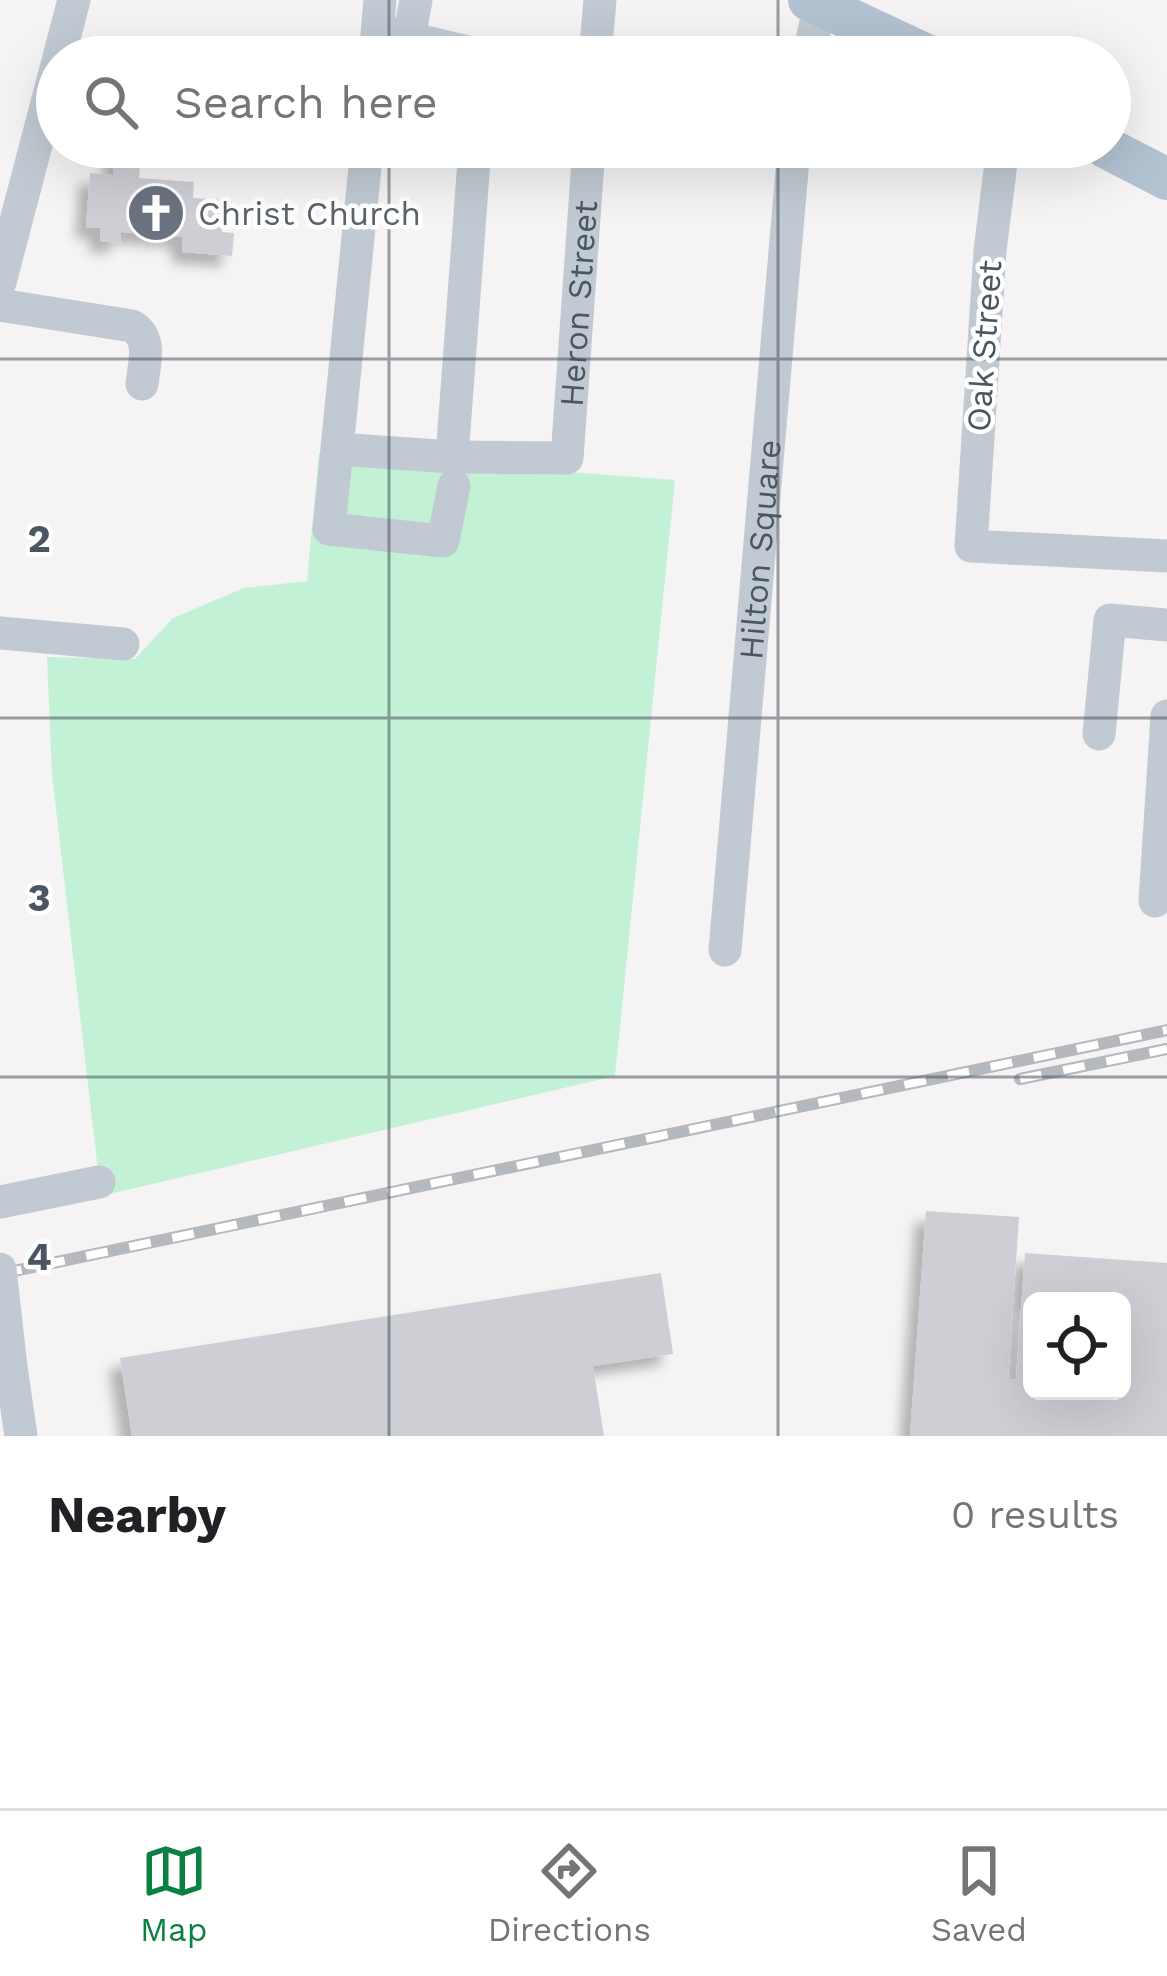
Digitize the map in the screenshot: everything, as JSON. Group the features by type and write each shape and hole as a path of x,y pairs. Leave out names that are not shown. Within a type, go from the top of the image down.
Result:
{"main road":[{"path":"814,3 886,36"},
{"path":"1131,160 1167,179"}],"street":[{"path":"65,36 74,0"},
{"path":"386,32 416,0"},
{"path":"597,36 600,0"},
{"path":"810,36 814,3"},
{"path":"0,282 36,145"},
{"path":"365,168 329,530 443,541 453,471 474,168"},
{"name":"Heron Street","path":"453,471 567,458 588,168"},
{"name":"Hilton Square","path":"725,950 792,168"},
{"name":"Oak Street","path":"1000,168 990,251 971,546 1167,556"},
{"path":"0,305 132,326 141,332 146,348 142,384"},
{"path":"339,441 453,471"},
{"path":"1099,734 1109,620 1167,626"},
{"path":"0,633 123,644"},
{"path":"1155,901 1167,716"},
{"path":"0,1202 99,1182"},
{"path":"0,1269 13,1421"}],"green space":[{"path":"319,453 675,480 615,1076 101,1196 52,775 47,657 135,659 173,618 244,588 307,581"}],"building":[{"name":"Christ Church","path":"114,168 140,168 139,178 194,182 193,198 225,200 222,232 234,233 232,256 182,252 183,237 121,232 120,243 100,241 101,228 86,227 90,173 113,175"},
{"path":"926,1211 1019,1217 1008,1379 1016,1379 1025,1253 1167,1263 1167,1436 910,1436"},
{"path":"661,1273 673,1354 593,1366 604,1436 132,1436 120,1358"}],"railway":[{"path":"0,1274 1167,1030"},
{"path":"1020,1079 1167,1049"}],"place":[{"name":"Christ Church","path":"156,213"}]}
